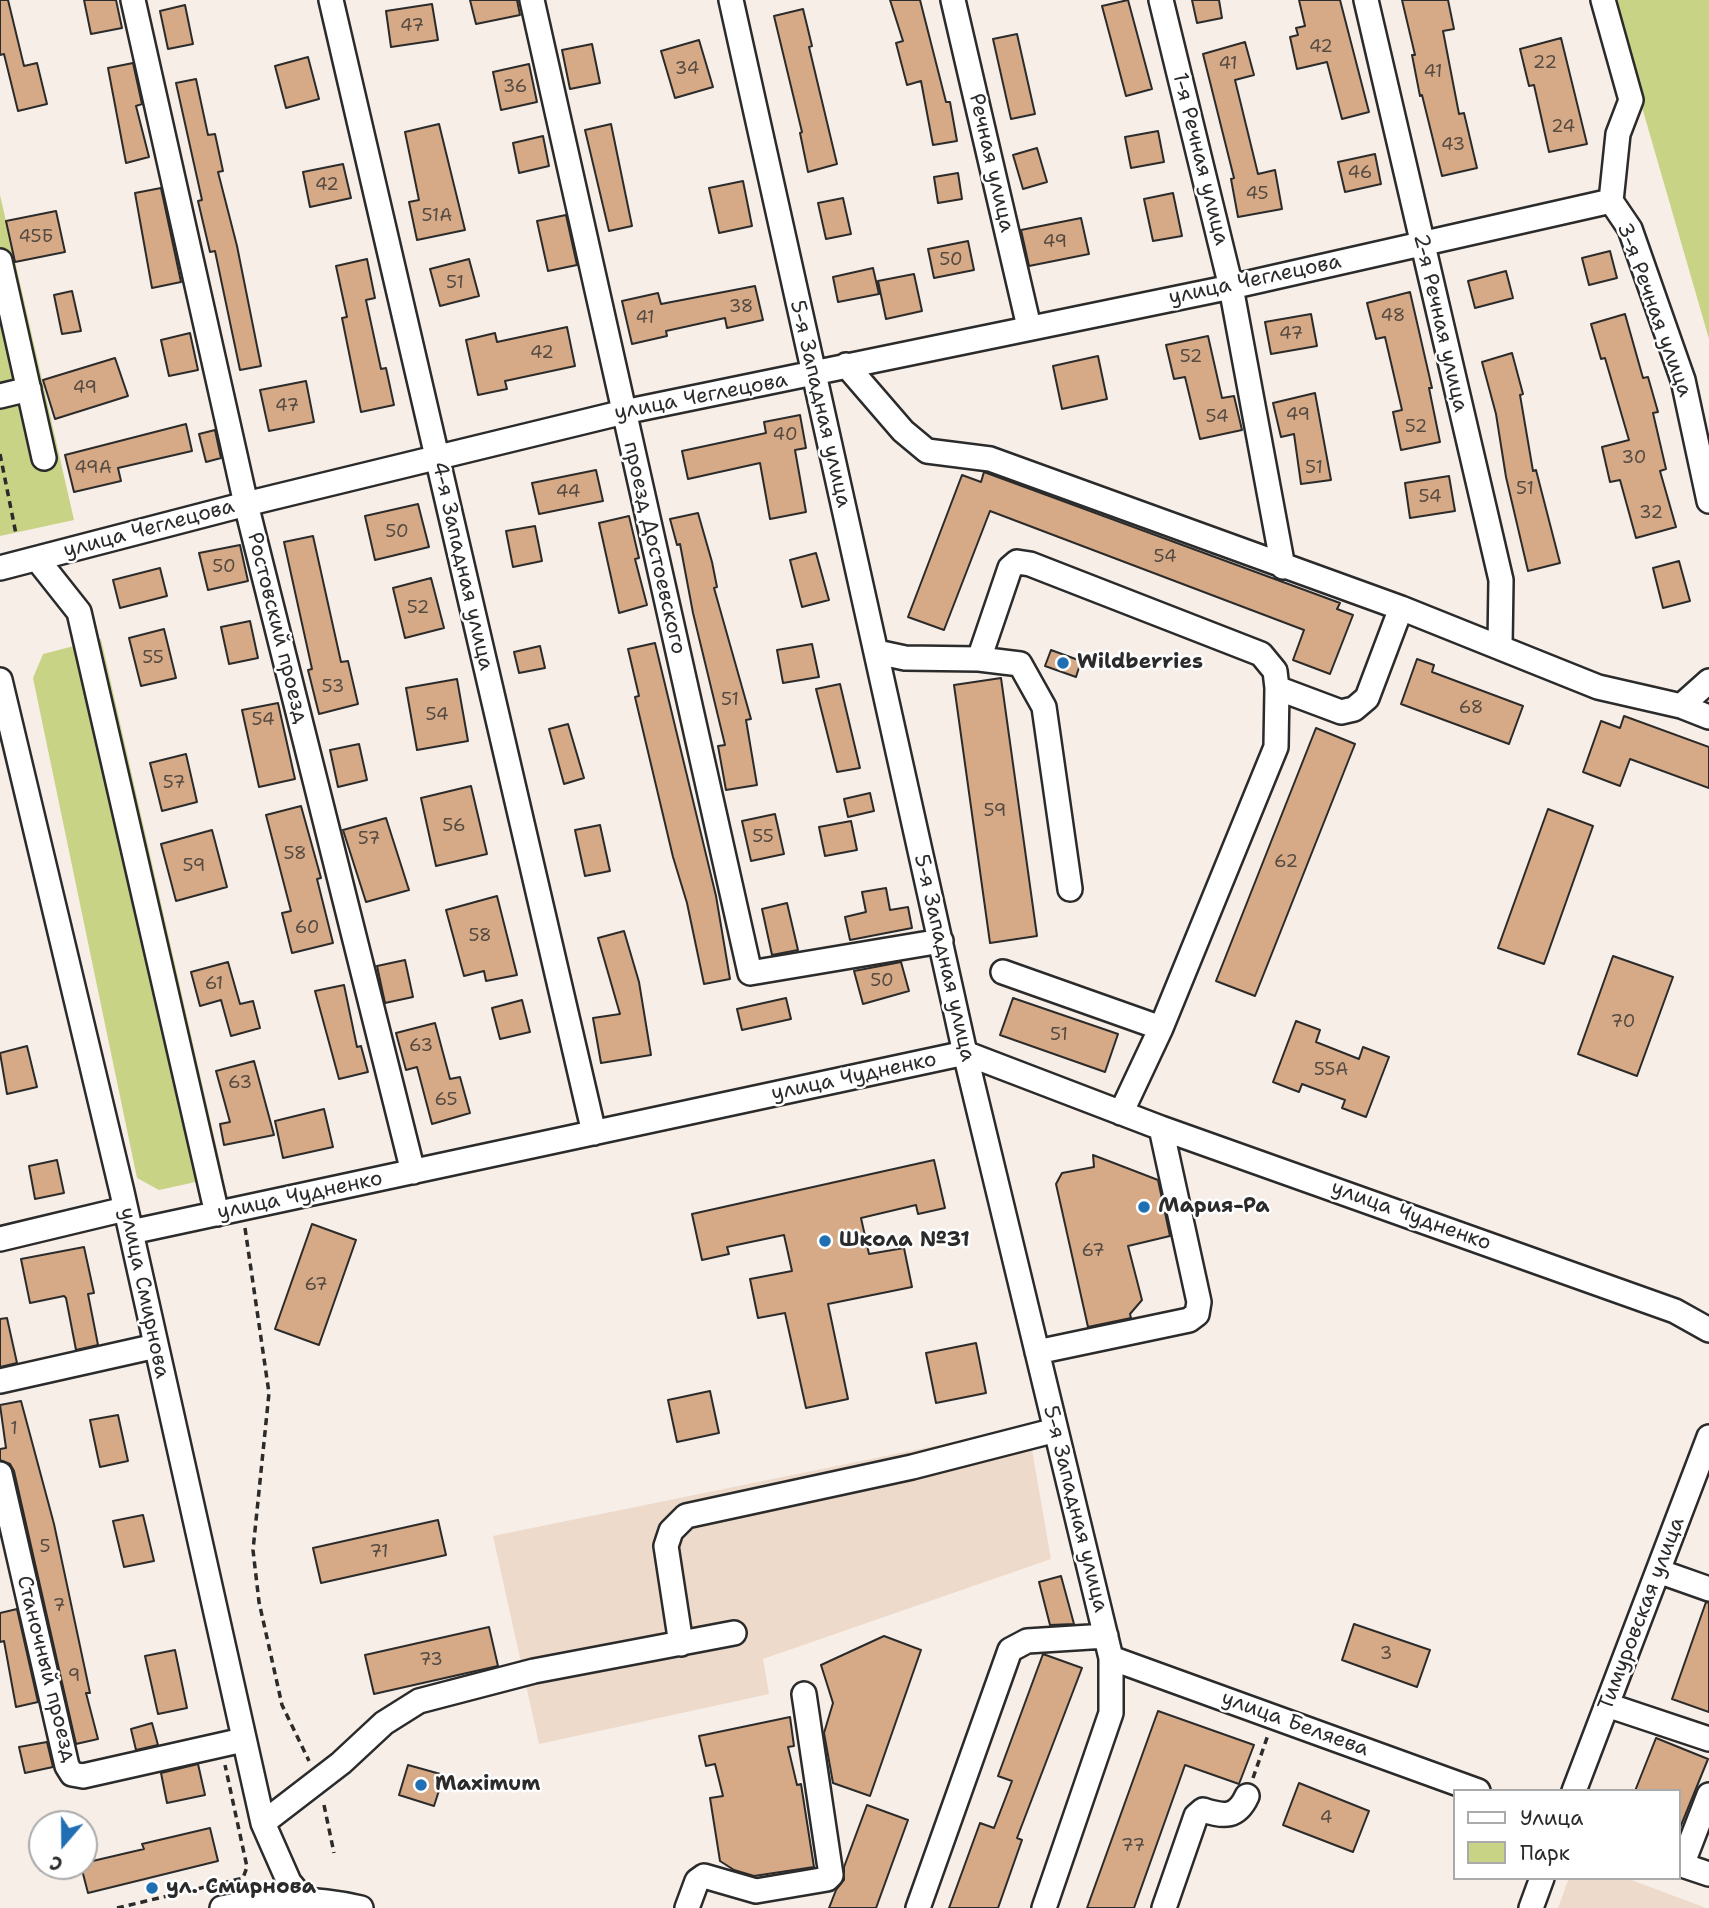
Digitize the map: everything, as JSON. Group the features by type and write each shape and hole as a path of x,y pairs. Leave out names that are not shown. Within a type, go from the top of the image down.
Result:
{"street":[{"name":"Ростовский проезд","path":"133,0 246,504 413,1172"},
{"name":"4-я Западная улица","path":"331,0 594,1133"},
{"name":"проезд Достоевского","path":"532,0 750,973 941,941"},
{"name":"5-я Западная улица","path":"731,0 965,1053 1109,1647 1111,1713 1044,1908"},
{"name":"Речная улица","path":"953,0 1029,327"},
{"name":"1-я Речная улица","path":"1161,0 1231,287 1283,567"},
{"name":"2-я Речная улица","path":"1366,0 1501,580 1500,646"},
{"name":"3-я Речная улица","path":"1604,0 1631,100 1618,134 1611,201 1630,229 1683,380 1709,501"},
{"name":"улица Чеглецова","path":"0,568 246,504 624,412 1231,287 1611,201"},
{"path":"0,261 44,458"},
{"path":"846,365 903,431 927,451 990,459 1401,608 1598,687 1681,706 1709,717"},
{"path":"0,396 29,389"},
{"path":"37,559 79,612 217,1214"},
{"path":"979,659 1010,568 1017,562 1030,564 1261,653 1275,671 1276,747 1161,1028 1121,1113"},
{"path":"1277,688 1341,712 1354,709 1367,698 1401,608"},
{"path":"877,652 905,658 979,659 1020,664 1044,707 1070,890"},
{"name":"улица Смирнова","path":"0,680 156,1346 232,1743 289,1882 303,1899"},
{"path":"1681,706 1709,681"},
{"path":"1003,972 1161,1028"},
{"name":"улица Чудненко","path":"131,1232 965,1053 1161,1128 1662,1306 1709,1330"},
{"path":"1037,1352 1189,1320 1197,1314 1199,1302 1161,1128"},
{"path":"0,1239 125,1209"},
{"path":"0,1381 156,1346"},
{"path":"681,1644 666,1546 671,1531 686,1516 912,1467 1056,1430"},
{"name":"Тимуровская улица","path":"1575,1789 1709,1437"},
{"name":"Станочный проезд","path":"0,1474 67,1766 72,1774 83,1776 232,1743"},
{"path":"1658,1571 1709,1589"},
{"path":"263,1823 384,1723 419,1701 534,1671 734,1633"},
{"path":"918,1908 1010,1650 1027,1641 1109,1647"},
{"name":"улица Беляева","path":"1109,1647 1275,1716 1473,1789"},
{"path":"687,1908 697,1881 704,1876 756,1891 827,1879 831,1875 804,1694"},
{"path":"1607,1705 1709,1739"},
{"path":"1709,1795 1681,1864 1709,1874"},
{"path":"1164,1908 1196,1816 1203,1811 1222,1817 1232,1815 1242,1807 1247,1796"},
{"path":"1531,1908 1541,1880"},
{"path":"230,1907 303,1899 361,1908"}],"path":[{"path":"0,454 16,534"},
{"path":"242,1208 269,1393 253,1550 258,1602 282,1705 318,1780 334,1853"},
{"path":"1247,1796 1275,1716"},
{"path":"117,1908 243,1878 247,1867 232,1743"}],"shaded area":[{"path":"1028,1427 1051,1559 763,1659 769,1694 539,1744 493,1536"},
{"path":"1568,1880 1631,1880 1706,1908 1558,1908"}],"green space":[{"path":"1611,0 1709,0 1709,339"},
{"path":"0,195 74,520 0,536"},
{"path":"101,639 223,1176 159,1190 137,1178 33,678 43,654"}],"building":[{"path":"0,0 8,0 24,66 37,63 47,104 18,111 4,54 0,55"},
{"path":"84,0 116,0 122,28 91,34"},
{"path":"470,0 517,0 520,15 476,24"},
{"path":"890,0 920,0 946,102 950,102 957,141 933,145 921,81 907,85 896,43 903,41"},
{"path":"1128,0 1152,89 1126,96 1102,6"},
{"path":"1192,0 1219,0 1222,18 1197,23"},
{"path":"1299,0 1340,0 1369,112 1342,119 1327,62 1297,69 1290,37 1298,35 1296,28 1305,26"},
{"path":"1402,0 1448,0 1454,29 1443,31 1459,114 1464,113 1477,168 1442,176 1422,95 1420,96 1412,55 1415,55"},
{"path":"432,4 438,40 391,47 386,11"},
{"path":"185,5 193,44 168,49 160,11"},
{"path":"803,9 812,46 809,47 837,164 808,172 800,133 802,132 774,16"},
{"path":"1017,34 1035,114 1011,119 993,39"},
{"path":"1561,38 1587,144 1549,152 1534,85 1529,86 1520,49"},
{"path":"699,40 713,87 675,98 661,51"},
{"path":"1245,42 1254,75 1235,80 1258,174 1275,170 1282,209 1238,217 1231,179 1234,178 1203,54"},
{"path":"592,44 600,83 570,89 562,50"},
{"path":"308,57 319,99 286,108 275,66"},
{"path":"133,63 142,104 136,106 149,157 126,163 108,68"},
{"path":"529,64 537,102 501,110 493,72"},
{"path":"196,79 208,135 215,134 223,171 218,172 237,246 261,366 240,370 215,251 210,252 198,201 202,200 176,83"},
{"path":"439,124 465,230 417,240 409,202 419,200 405,132"},
{"path":"611,124 632,226 609,231 585,130"},
{"path":"1158,131 1164,162 1131,168 1125,137"},
{"path":"543,136 549,166 519,173 513,143"},
{"path":"1037,148 1047,182 1023,189 1013,155"},
{"path":"1375,154 1381,184 1345,192 1338,162"},
{"path":"343,164 351,198 310,207 303,172"},
{"path":"958,173 962,199 938,203 934,177"},
{"path":"743,181 752,226 719,233 709,188"},
{"path":"161,188 181,282 152,288 135,193"},
{"path":"1173,193 1182,236 1153,241 1144,199"},
{"path":"843,198 851,234 826,239 818,203"},
{"path":"56,211 65,252 15,262 6,221"},
{"path":"566,215 577,265 548,271 537,221"},
{"path":"1081,218 1089,254 1029,266 1021,230"},
{"path":"968,241 974,270 934,278 928,249"},
{"path":"1610,251 1617,278 1589,285 1582,258"},
{"path":"367,259 375,298 366,300 381,369 386,368 394,405 361,412 342,318 347,317 336,266"},
{"path":"469,259 479,296 440,306 430,269"},
{"path":"873,268 879,294 838,302 833,277"},
{"path":"1506,271 1513,298 1475,308 1468,281"},
{"path":"914,274 922,311 886,319 878,281"},
{"path":"755,286 763,320 727,328 725,318 666,331 667,336 632,344 622,301 658,293 661,304"},
{"path":"72,291 81,331 62,334 54,295"},
{"path":"1410,292 1432,388 1429,388 1440,442 1401,450 1393,412 1402,410 1385,337 1376,339 1367,303"},
{"path":"1311,314 1317,346 1271,354 1265,322"},
{"path":"1625,314 1643,378 1648,377 1658,412 1653,413 1666,469 1660,471 1676,527 1636,538 1620,480 1610,482 1602,447 1629,440 1605,358 1601,359 1591,324"},
{"path":"567,327 575,366 505,381 507,389 478,395 466,340 495,333 497,342"},
{"path":"190,333 198,370 169,376 161,340"},
{"path":"1208,336 1222,398 1234,396 1242,430 1200,439 1185,377 1174,379 1166,345"},
{"path":"1512,353 1523,394 1520,395 1533,471 1536,470 1560,563 1528,571 1506,477 1496,414 1482,362"},
{"path":"1098,356 1107,399 1062,409 1053,366"},
{"path":"115,358 128,396 55,419 43,380"},
{"path":"306,381 314,422 269,431 260,390"},
{"path":"1315,393 1331,480 1301,484 1294,434 1281,437 1273,403"},
{"path":"800,415 806,448 795,450 806,512 770,519 760,463 688,479 682,451 766,433 764,422"},
{"path":"186,424 192,451 118,468 121,481 74,492 65,455"},
{"path":"215,430 221,458 206,462 199,434"},
{"path":"596,470 603,501 539,514 532,483"},
{"path":"984,472 1340,603 1337,609 1353,615 1330,674 1293,660 1304,630 990,511 944,630 908,617 962,475 981,482"},
{"path":"1449,476 1455,511 1410,518 1405,483"},
{"path":"418,504 429,547 375,560 365,516"},
{"path":"698,513 712,562 717,587 714,588 751,719 746,720 757,785 726,790 718,746 725,745 693,613 680,544 677,545 670,519"},
{"path":"629,516 639,558 635,559 647,605 619,613 599,523"},
{"path":"535,526 542,561 513,567 506,531"},
{"path":"313,536 341,662 348,661 358,704 319,714 308,670 312,669 284,542"},
{"path":"240,545 248,581 208,590 199,553"},
{"path":"816,553 829,600 802,607 790,560"},
{"path":"1679,561 1690,601 1663,608 1653,568"},
{"path":"160,568 167,596 120,608 113,580"},
{"path":"431,578 444,628 405,638 393,588"},
{"path":"250,621 258,658 229,664 221,627"},
{"path":"164,629 176,678 141,686 129,638"},
{"path":"655,643 716,896 730,979 704,984 687,903 673,857 635,697 639,696 628,649"},
{"path":"812,644 819,677 783,683 777,650"},
{"path":"540,646 545,668 519,673 514,652"},
{"name":"Wildberries","path":"1051,650 1081,661 1076,677 1045,666"},
{"path":"1417,659 1434,665 1432,672 1523,706 1509,744 1401,704"},
{"path":"1001,678 1037,936 990,943 954,685"},
{"path":"457,679 468,741 417,750 406,688"},
{"path":"840,684 860,768 837,772 816,689"},
{"path":"278,703 295,779 259,787 242,710"},
{"path":"1624,716 1709,747 1709,788 1630,759 1620,786 1583,772 1601,721 1620,728"},
{"path":"568,724 584,778 564,784 549,729"},
{"path":"1316,728 1355,744 1255,996 1216,981"},
{"path":"359,744 367,780 338,787 330,750"},
{"path":"186,754 197,802 162,811 150,763"},
{"path":"471,786 487,854 436,866 421,798"},
{"path":"870,793 874,811 848,817 844,799"},
{"path":"301,806 321,878 317,879 333,943 292,953 282,913 291,911 266,815"},
{"path":"1548,809 1593,826 1544,964 1498,948"},
{"path":"775,814 784,854 751,861 742,821"},
{"path":"386,818 409,890 366,902 343,830"},
{"path":"851,821 857,850 825,856 819,827"},
{"path":"600,825 610,871 585,876 575,830"},
{"path":"212,830 227,887 176,901 161,844"},
{"path":"886,888 890,910 908,907 912,928 850,940 845,917 866,912 862,892"},
{"path":"497,896 517,975 486,981 484,971 464,976 446,910"},
{"path":"787,903 798,950 772,955 762,909"},
{"path":"624,931 639,982 651,1055 601,1063 593,1018 620,1014 598,938"},
{"path":"1613,956 1673,977 1637,1076 1578,1054"},
{"path":"405,960 413,997 385,1003 377,966"},
{"path":"228,962 240,1004 253,1001 260,1028 231,1036 221,1000 200,1006 191,972"},
{"path":"901,962 909,991 863,1004 854,971"},
{"path":"344,985 357,1047 361,1046 368,1072 339,1079 315,991"},
{"path":"786,998 791,1019 742,1030 737,1009"},
{"path":"1013,998 1118,1034 1105,1072 1000,1035"},
{"path":"522,1000 530,1032 500,1039 492,1008"},
{"path":"1296,1021 1320,1030 1316,1042 1359,1059 1363,1047 1389,1057 1366,1117 1342,1108 1345,1100 1302,1084 1299,1092 1273,1082"},
{"path":"435,1023 450,1079 460,1077 470,1113 432,1124 417,1067 406,1070 396,1033"},
{"path":"27,1046 37,1087 7,1094 0,1053"},
{"path":"254,1061 274,1135 224,1145 220,1124 230,1122 216,1071"},
{"path":"324,1109 333,1147 283,1158 275,1121"},
{"path":"1093,1155 1158,1180 1170,1236 1128,1246 1142,1300 1130,1314 1131,1318 1088,1327 1056,1184 1062,1173 1094,1167"},
{"path":"57,1160 64,1193 35,1199 29,1166"},
{"name":"Школа №31","path":"934,1160 945,1208 918,1214 916,1205 861,1218 869,1254 904,1248 912,1287 828,1304 848,1399 806,1408 785,1313 758,1318 750,1279 792,1271 784,1235 727,1247 729,1254 702,1260 692,1214"},
{"path":"312,1224 356,1240 319,1345 275,1329"},
{"path":"84,1247 94,1293 88,1294 98,1345 76,1350 66,1298 64,1296 30,1303 21,1259"},
{"path":"7,1318 17,1363 0,1367 0,1319"},
{"path":"976,1343 986,1393 936,1403 926,1353"},
{"path":"710,1391 719,1433 677,1442 668,1400"},
{"path":"21,1401 54,1524 90,1693 86,1693 98,1739 76,1744 14,1471 10,1464 0,1460 0,1449 6,1448 0,1405"},
{"path":"118,1415 128,1461 100,1467 90,1420"},
{"path":"143,1515 154,1561 124,1567 113,1521"},
{"path":"438,1520 446,1555 321,1583 313,1548"},
{"path":"1061,1576 1074,1624 1050,1625 1039,1582"},
{"path":"1706,1602 1709,1603 1709,1712 1672,1699"},
{"path":"17,1609 38,1702 16,1707 4,1641 0,1642 0,1613"},
{"path":"1354,1624 1430,1650 1417,1687 1342,1660"},
{"path":"489,1627 498,1666 374,1694 365,1655"},
{"path":"884,1636 921,1650 870,1796 833,1783 824,1733 833,1703 821,1665"},
{"path":"175,1650 187,1708 158,1714 145,1656"},
{"path":"1043,1654 1082,1668 1017,1838 1022,1840 998,1908 949,1908 980,1823 994,1828 1012,1781 998,1776"},
{"path":"1158,1711 1254,1745 1239,1784 1185,1765 1134,1908 1087,1908"},
{"path":"790,1717 794,1746 788,1747 797,1785 801,1784 814,1867 754,1876 734,1870 720,1861 710,1798 723,1796 715,1764 706,1766 699,1736"},
{"path":"152,1723 158,1745 136,1750 131,1729"},
{"path":"1656,1738 1708,1759 1681,1826 1681,1789 1636,1789"},
{"path":"47,1742 53,1767 25,1773 19,1747"},
{"path":"198,1764 205,1795 167,1803 161,1773"},
{"name":"Maximum","path":"408,1765 444,1775 434,1806 399,1795"},
{"path":"1299,1783 1369,1811 1353,1852 1283,1825"},
{"path":"867,1805 908,1820 876,1908 829,1908 836,1890 844,1880 844,1867"},
{"path":"210,1828 218,1861 88,1893 85,1880 98,1880 98,1860 144,1849 142,1844"}],"place":[{"name":"Wildberries","path":"1063,663"},
{"name":"Мария-Ра","path":"1144,1207"},
{"name":"Школа №31","path":"825,1241"},
{"name":"Maximum","path":"421,1785"},
{"name":"ул. Смирнова","path":"152,1888"}]}
